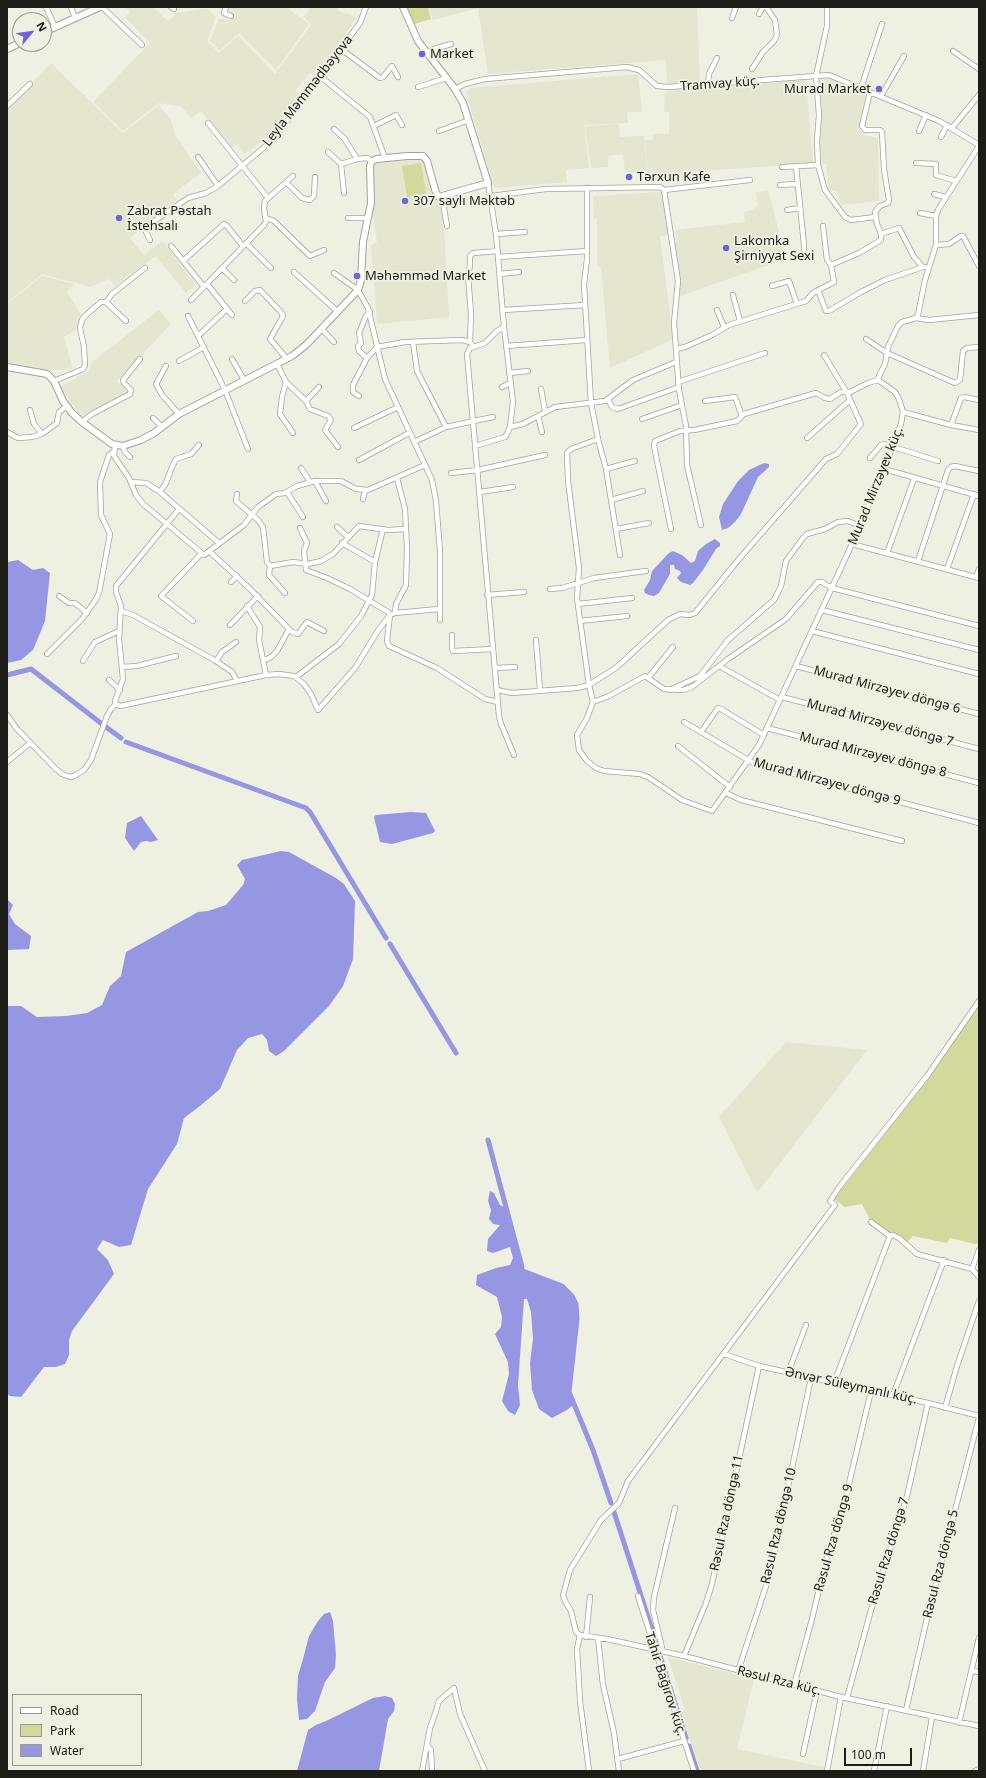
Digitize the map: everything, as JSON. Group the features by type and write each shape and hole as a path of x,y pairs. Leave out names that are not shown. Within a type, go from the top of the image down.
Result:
{"street":[{"path":"46,7 55,27"},
{"path":"71,7 75,18"},
{"path":"52,28 101,7 142,45"},
{"path":"226,7 224,12 231,16"},
{"name":"Leyla Məmmədbəyova","path":"150,240 144,228 188,198 206,193 218,186 274,139 360,23 366,7"},
{"path":"402,7 416,36 455,89 463,103 491,196 513,406 510,427 505,437 475,446"},
{"path":"732,18 736,7"},
{"path":"759,14 763,7"},
{"path":"752,69 763,52 774,41 777,35 775,20 766,7"},
{"path":"827,7 827,26 816,76 819,115 817,141 818,165 825,190 844,218 851,220 875,217"},
{"path":"861,88 882,24"},
{"path":"427,52 451,44"},
{"path":"341,49 380,78 392,66 398,77"},
{"path":"953,51 979,69"},
{"path":"881,96 904,56"},
{"path":"708,85 709,74 717,58"},
{"name":"Tramvay küç.","path":"455,89 465,84 485,79 628,67 639,70 654,84 660,87 835,76 950,126 979,145"},
{"path":"321,77 366,112 370,117 385,158"},
{"path":"418,87 446,78"},
{"path":"7,106 30,84"},
{"path":"831,265 859,253 881,240 881,234 875,217 877,209 888,203 890,200 884,169 882,132 880,130 863,129 870,92"},
{"path":"941,137 979,95"},
{"path":"374,126 396,115 402,125"},
{"path":"919,131 926,115"},
{"path":"439,131 469,120"},
{"path":"208,124 268,198"},
{"path":"334,129 344,138 357,159"},
{"path":"916,318 928,268 936,245 936,216 945,197 979,145"},
{"path":"328,152 341,164 344,193"},
{"path":"341,164 366,158 372,161 385,158 423,156 427,161 436,193 438,196 442,197 488,182"},
{"path":"198,157 218,186"},
{"path":"7,367 47,374 54,381 66,406 82,422 115,445 123,446 144,439 179,414 286,359 302,349 358,290 361,280 367,218 371,203 370,166 372,161"},
{"path":"916,163 936,164 936,175 956,181"},
{"path":"782,168 818,165"},
{"path":"796,166 804,256"},
{"path":"191,300 264,225 266,218 264,204 268,198 287,183 293,176"},
{"path":"287,183 304,200 310,200 314,196 316,177"},
{"path":"491,196 546,189 660,187 664,190 750,180"},
{"path":"780,185 797,184"},
{"path":"587,188 587,251 584,305 590,403 606,469 620,554"},
{"path":"664,190 678,281 674,322 678,384 687,431 685,438 687,465 701,524"},
{"path":"934,194 945,197"},
{"path":"442,197 447,226"},
{"path":"787,210 800,208"},
{"path":"920,213 936,216"},
{"path":"266,218 274,220 310,256 324,250"},
{"path":"348,218 367,218"},
{"path":"183,261 224,224 271,268"},
{"path":"676,349 712,336 724,327 740,321 806,301 810,295 834,282 831,265 827,260 823,226"},
{"path":"881,234 899,228 914,257 922,267"},
{"path":"496,234 525,232"},
{"path":"936,245 949,244 963,236 979,266"},
{"path":"171,246 232,315"},
{"path":"470,342 471,321 468,276 470,256 473,253 498,254 587,251"},
{"path":"818,290 826,311 829,311 861,292 886,280 922,267 928,268"},
{"path":"54,381 84,367 84,347 80,325 90,310 101,302 106,302 112,294 145,268"},
{"path":"222,268 234,280"},
{"path":"294,272 338,312"},
{"path":"500,274 519,272"},
{"path":"334,273 358,290 370,312 385,379 432,480 436,501 440,551 440,620"},
{"path":"772,286 789,281 797,304"},
{"path":"245,301 255,291 260,290 283,315 270,339 286,359"},
{"path":"733,295 740,321"},
{"path":"106,302 126,321"},
{"path":"503,310 584,305"},
{"path":"198,335 227,309"},
{"path":"717,310 724,327"},
{"path":"367,358 359,351 358,346 361,343 360,333 366,316 370,312"},
{"path":"671,529 654,442 675,433 737,420 742,416 816,392 827,399 841,392 847,393 878,380 898,326 902,322 916,318 929,320 979,315"},
{"path":"188,316 225,390 248,449"},
{"path":"504,327 497,331 485,343 470,348 467,354 498,702 501,724 514,755"},
{"path":"322,329 334,342"},
{"path":"866,339 887,353 958,383 960,380 963,351 967,348 979,347"},
{"path":"359,396 353,392 353,385 367,358 377,347 413,342 462,340 470,342 473,346"},
{"path":"506,346 587,340"},
{"path":"413,342 417,371 446,427"},
{"path":"178,361 204,347"},
{"path":"608,400 612,407 618,409 678,384 764,353"},
{"path":"497,690 512,693 577,688 589,685 617,666 668,620 680,614 690,615 695,613 739,559 826,459 837,454 861,424 847,393 824,355"},
{"path":"232,359 244,380"},
{"path":"82,422 92,414 130,394 130,390 124,384 124,380 140,360"},
{"path":"510,427 523,424 555,407 608,400 623,386 633,380 676,362"},
{"path":"277,364 286,382 306,401 310,409 328,416 331,420 325,430 338,447"},
{"path":"166,366 156,384 162,395 179,414"},
{"path":"509,373 528,371"},
{"name":"Murad Mirzəyev küç.","path":"593,702 587,718 577,735 580,750 587,761 596,768 604,771 640,774 648,777 672,795 712,811 748,761 764,735 852,544 884,469 901,424 903,412 900,399 895,392 878,380"},
{"path":"286,382 280,414 293,433"},
{"path":"502,387 510,383"},
{"path":"306,401 319,387"},
{"path":"541,389 545,412"},
{"path":"705,401 735,397 742,416"},
{"path":"951,425 961,398 964,397 979,400"},
{"path":"807,438 850,400"},
{"path":"642,419 682,405"},
{"path":"7,432 18,438 32,437 42,434 57,423 59,412 66,406"},
{"path":"354,428 398,407"},
{"path":"30,410 34,424 42,434"},
{"path":"903,412 951,425 979,430"},
{"path":"538,416 542,432"},
{"path":"414,442 446,427 493,417"},
{"path":"153,418 162,427"},
{"path":"359,460 409,433"},
{"path":"598,439 571,449 567,453 568,481 578,561 578,604 589,685 593,702 609,696 643,676 648,678 660,688 670,690 692,688 719,666 786,619 816,584 822,582 832,588 979,626"},
{"path":"870,458 881,445 884,444 938,461"},
{"path":"47,654 87,613 98,598 104,573 110,534 101,516 100,482 109,455 113,452 115,445"},
{"path":"160,492 166,483 176,459 190,454 199,445"},
{"path":"123,446 125,452 130,457"},
{"path":"113,452 116,460 131,482 134,491 143,504 201,554 206,555 219,543 244,525 258,507 273,495 287,492 297,486 313,482 341,481 356,489 371,489 425,464"},
{"path":"451,473 478,470 545,455"},
{"path":"606,469 635,461"},
{"path":"918,562 948,470 951,467 979,471"},
{"path":"301,468 326,501"},
{"path":"884,469 979,496"},
{"path":"395,613 396,604 404,590 406,580 406,529 404,502 397,478"},
{"path":"887,553 914,478"},
{"path":"131,482 146,483 160,492 219,543"},
{"path":"480,492 513,487"},
{"path":"363,499 365,490"},
{"path":"611,500 643,491"},
{"path":"287,492 303,517"},
{"path":"237,494 236,501 258,520 263,527 267,562 270,566 269,575 285,593"},
{"path":"947,569 974,494"},
{"path":"7,715 30,744 62,774 70,777 84,770 91,760 107,716 116,704 115,701 123,679 118,631 121,604 116,592 116,586 179,509"},
{"path":"670,690 674,686 693,680 700,676 728,640 774,600 781,586 786,561 803,538 808,534 825,529 838,522 848,521 860,526"},
{"path":"616,529 649,523"},
{"path":"270,566 293,562 304,564 316,563 328,557 359,526 383,529 406,529"},
{"path":"338,527 348,537"},
{"path":"300,528 307,543 304,549 304,568 308,572 327,578 370,601 390,615"},
{"path":"296,677 339,644 355,625 370,601 375,562 383,529"},
{"path":"342,543 375,562"},
{"path":"852,544 978,578 979,569"},
{"path":"210,552 258,596 289,630 298,634 307,622 324,631"},
{"path":"193,622 161,596 201,554"},
{"path":"550,589 562,588 578,582 646,570"},
{"path":"231,582 237,576"},
{"path":"488,595 524,592"},
{"path":"59,596 75,603 87,613"},
{"path":"230,625 258,596"},
{"path":"578,604 632,598"},
{"path":"247,606 260,627 258,636 266,675"},
{"path":"116,704 120,706 266,675 287,674 296,677 307,688 318,710 355,668 379,629 390,615 395,613 439,609"},
{"path":"822,610 979,650"},
{"path":"121,611 133,615 216,661 232,672 237,682"},
{"path":"390,615 387,641 389,646 437,668 485,699 498,702"},
{"path":"580,621 627,616"},
{"path":"263,661 271,657 277,651 289,630"},
{"path":"83,661 95,642 118,631"},
{"path":"812,631 979,674"},
{"path":"452,635 453,651 493,649"},
{"path":"536,640 540,690"},
{"path":"216,661 222,652 236,642"},
{"path":"648,678 673,647"},
{"path":"122,667 137,666 176,656"},
{"name":"Murad Mirzəyev döngə 7","path":"719,666 781,698 979,749"},
{"name":"Murad Mirzəyev döngə 6","path":"796,666 979,714"},
{"path":"495,668 515,667"},
{"path":"109,680 120,690"},
{"path":"701,732 718,708 764,735"},
{"name":"Murad Mirzəyev döngə 9","path":"684,722 748,761 979,823"},
{"name":"Murad Mirzəyev döngə 8","path":"767,728 979,783"},
{"path":"7,762 30,744"},
{"path":"678,746 730,787"},
{"path":"726,793 741,800 902,840"},
{"path":"589,1771 580,1701 577,1649 580,1635 576,1632 571,1611 563,1595 570,1570 601,1520 619,1502 628,1481 835,1205 830,1201 840,1186 927,1076 979,1001"},
{"path":"871,1222 890,1236 893,1235 899,1238 917,1254 944,1260 972,1269 979,1277"},
{"path":"834,1383 890,1236"},
{"path":"972,1269 979,1251"},
{"path":"892,1395 944,1260"},
{"path":"945,1408 979,1301"},
{"path":"788,1373 806,1325"},
{"name":"Ənvər Süleymanlı küç.","path":"724,1354 759,1366 928,1403 979,1417"},
{"name":"Rəsul Rza döngə 11","path":"684,1656 706,1603 712,1584 759,1366"},
{"name":"Rəsul Rza döngə 10","path":"738,1671 771,1571 811,1378"},
{"name":"Rəsul Rza döngə 9","path":"794,1685 824,1568 846,1496 871,1391"},
{"name":"Rəsul Rza döngə 7","path":"847,1698 871,1610 907,1496 928,1403"},
{"name":"Rəsul Rza döngə 5","path":"906,1710 928,1614 979,1417"},
{"path":"663,1652 653,1610 654,1597 675,1508"},
{"name":"Tahir Bağırov küç.","path":"638,1596 654,1650 694,1771"},
{"path":"586,1637 590,1597"},
{"name":"Rəsul Rza küç.","path":"580,1635 607,1639 684,1656 841,1697 979,1726"},
{"path":"598,1638 602,1685 618,1758 619,1771"},
{"path":"959,1723 979,1638"},
{"path":"972,1671 979,1672"},
{"path":"422,1771 430,1728 439,1701 454,1688 460,1714 485,1771"},
{"path":"803,1754 816,1691"},
{"path":"827,1771 841,1697"},
{"path":"874,1771 887,1706"},
{"path":"923,1771 932,1717"},
{"path":"618,1758 684,1741"},
{"path":"427,1745 431,1750 432,1771"},
{"path":"974,1771 979,1769"}],"shaded area":[{"path":"126,7 153,7 168,21 176,13 207,9 216,17 207,41 219,53 238,36 275,74 312,24 303,17 311,7 338,7 338,10 345,14 348,13 356,18 316,77 310,73 295,91 301,96 291,109 260,143 244,154 238,144 231,148 201,111 191,118 182,107 159,103 123,131 93,102 150,43 125,17 130,12"},
{"path":"229,7 286,7 309,24 276,70 239,33 220,50 210,41 219,19 230,20 232,13 228,9"},
{"path":"429,7 697,7 700,83 667,84 666,60 488,74 478,8 433,20"},
{"path":"51,63 123,133 159,105 171,120 175,135 201,173 173,194 177,200 130,238 144,255 162,241 196,285 186,293 156,256 115,286 109,279 90,287 42,274 7,303 7,110"},
{"path":"638,74 642,112 627,112 628,123 584,125 589,168 566,170 567,182 494,188 466,93 470,88"},
{"path":"820,79 833,79 866,93 859,127 863,135 878,138 879,201 841,205 837,191 829,191 826,164 822,164 820,143 822,120"},
{"path":"806,80 813,163 648,175 645,140 653,140 653,134 669,134 669,112 664,112 665,91"},
{"path":"619,124 620,137 644,137 647,171 625,172 623,154 608,156 608,167 591,168 585,126"},
{"path":"419,158 425,163 433,199 439,202 443,210 449,317 377,324 371,245 377,242 372,208 374,167 378,162"},
{"path":"768,190 786,259 680,296 674,242 677,242 675,230 745,222 744,212 752,210 758,206 756,192"},
{"path":"662,192 668,235 660,236 673,339 610,368 601,267 597,267 597,219 594,219 593,196"},
{"path":"42,276 74,284 67,292 82,316 75,330 64,337 73,369 48,370 7,364 7,304"},
{"path":"159,310 171,324 117,381 128,392 82,417 60,387 89,371 92,362"},
{"path":"786,1042 867,1050 757,1193 719,1117"},
{"path":"668,1657 754,1679 737,1749 824,1767 823,1771 701,1771 681,1714 685,1710"}],"green space":[{"path":"407,7 428,7 431,19 414,24"},
{"path":"421,163 426,194 407,197 402,166"},
{"path":"979,1003 979,1243 975,1244 950,1238 947,1243 913,1236 907,1242 894,1233 889,1233 870,1219 862,1204 845,1207 834,1199 933,1072"}],"water":[{"path":"764,463 769,464 769,467 758,477 741,514 728,528 722,530 719,517 723,504 738,481 749,470"},
{"path":"715,539 720,543 720,546 716,549 693,583 690,585 681,582 677,578 681,573 680,571 675,569 674,565 670,565 670,574 659,593 654,596 645,593 644,590 650,580 652,571 669,553 673,551 682,555 691,563 695,561 698,551"},
{"path":"18,560 33,570 43,568 50,573 45,621 33,650 21,660 7,663 7,562"},
{"path":"411,812 426,813 435,831 433,833 392,844 380,842 374,817 376,815"},
{"path":"141,816 158,840 141,842 134,851 125,838 127,823"},
{"path":"281,851 289,852 336,878 344,884 355,901 353,959 343,986 329,1006 284,1051 276,1056 269,1051 267,1040 262,1034 248,1038 237,1050 220,1089 184,1118 177,1144 148,1189 131,1245 119,1247 103,1240 97,1249 108,1260 114,1274 72,1331 69,1340 69,1355 65,1364 56,1367 44,1367 21,1397 10,1396 7,1394 7,1006 21,1006 37,1017 66,1016 87,1013 102,1005 110,986 121,976 126,952 198,912 208,911 226,905 243,885 245,879 237,865 242,860"},
{"path":"7,899 13,905 9,914 15,924 31,936 29,949 7,950"},
{"path":"490,1191 494,1193 500,1205 506,1208 523,1271 562,1286 572,1296 576,1304 577,1319 569,1392 574,1404 567,1410 552,1418 539,1409 532,1390 530,1363 533,1339 531,1312 527,1299 524,1299 518,1385 520,1405 515,1415 508,1411 502,1401 509,1374 508,1362 495,1334 501,1327 502,1317 497,1297 476,1285 477,1275 510,1265 513,1258 510,1247 493,1253 487,1251 488,1239 500,1225 493,1224 489,1219 491,1210 488,1201"},
{"path":"330,1612 333,1621 336,1655 335,1668 325,1682 315,1711 307,1719 299,1720 297,1699 298,1676 309,1636 324,1614"},
{"path":"385,1696 392,1698 395,1704 394,1711 388,1719 379,1771 297,1771 308,1730 373,1698"}],"waterway":[{"path":"7,675 31,669 102,724"},
{"path":"106,727 121,738"},
{"path":"126,742 306,808 310,812 386,938"},
{"path":"390,944 456,1053"},
{"path":"488,1140 522,1267"},
{"path":"523,1271 562,1286 572,1296 576,1304 577,1319 569,1392 593,1450 611,1503"},
{"path":"614,1512 658,1648"},
{"path":"660,1656 686,1738"},
{"path":"689,1746 697,1771"}],"place":[{"name":"Market","path":"422,54"},
{"name":"Murad Market","path":"879,89"},
{"name":"Tərxun Kafe","path":"629,177"},
{"name":"307 saylı Məktəb","path":"405,201"},
{"name":"Zabrat Pəstah İstehsalı","path":"119,218"},
{"name":"Lakomka Şirniyyat Sexi","path":"726,248"},
{"name":"Məhəmməd Market","path":"357,276"}]}
